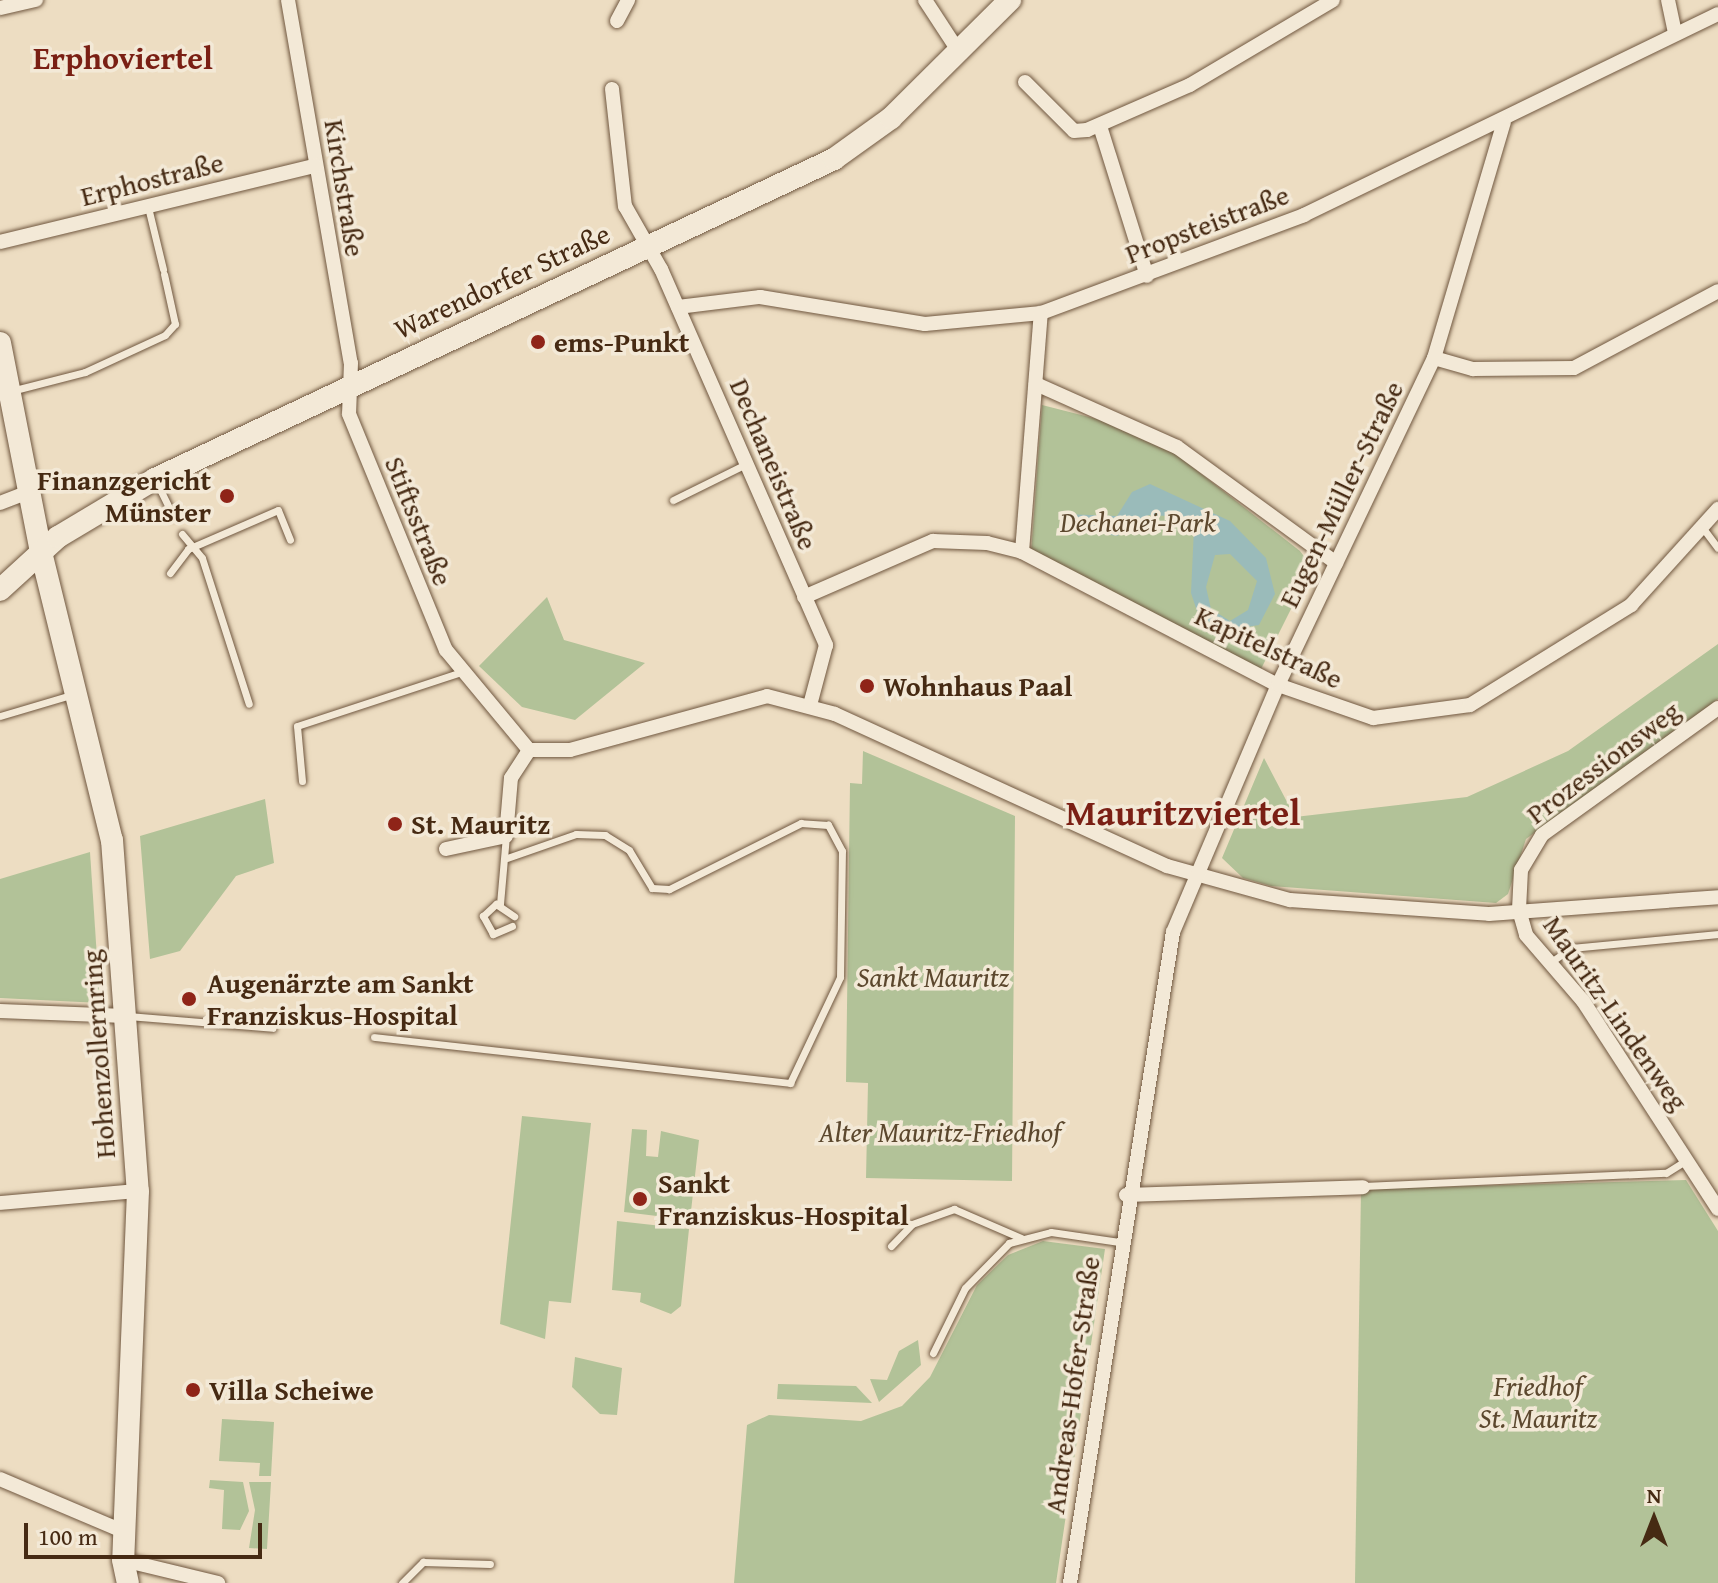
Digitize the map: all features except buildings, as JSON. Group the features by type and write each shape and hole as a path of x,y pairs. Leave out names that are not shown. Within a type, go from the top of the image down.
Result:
{"main road":[{"name":"Warendorfer Straße","path":"0,590 41,552 155,479 350,384 834,159 891,118 1010,0"},
{"name":"Hohenzollernring","path":"0,343 32,491 41,552 112,840 138,1191 123,1560 128,1583"},
{"name":"Hohenzollernring","path":"111,1583 123,1560"}],"street":[{"path":"0,8 36,0"},
{"name":"Kirchstraße","path":"288,0 350,384"},
{"path":"617,21 628,0"},
{"path":"925,0 959,52"},
{"path":"1025,82 1074,131 1100,126 1190,85 1333,0"},
{"path":"1668,0 1675,33"},
{"name":"Propsteistraße","path":"678,307 760,297 925,324 1041,313 1147,276 1504,122 1675,33 1718,14"},
{"name":"Dechaneistraße","path":"612,89 625,206 678,307 826,645 810,705"},
{"name":"Eugen-Müller-Straße","path":"1192,876 1278,685 1434,358 1504,122"},
{"path":"1100,126 1147,276"},
{"name":"Erphostraße","path":"0,242 315,166"},
{"path":"1434,358 1473,369 1574,368 1718,291"},
{"path":"1022,552 1041,313"},
{"name":"Stiftsstraße","path":"350,384 349,414 365,459 461,672 529,750"},
{"path":"1036,384 1177,447 1336,563"},
{"path":"0,503 32,491"},
{"name":"Kapitelstraße","path":"804,597 933,541 1022,552 1278,685 1373,718 1470,705 1631,605 1699,522 1718,509"},
{"name":"Mauritz-Lindenweg","path":"529,750 570,750 752,696 810,705 1192,876 1306,902 1519,910 1526,935 1610,1041 1685,1161 1715,1200"},
{"name":"Prozessionsweg","path":"1519,910 1521,870 1542,835 1718,708"},
{"path":"446,849 506,836 511,778 529,750"},
{"name":"Andreas-Hofer-Straße","path":"1070,1583 1126,1195 1164,969 1192,876"},
{"path":"1519,910 1718,897"},
{"path":"0,1011 125,1016"},
{"path":"1126,1195 1363,1187"},
{"path":"0,1203 138,1191"},
{"path":"0,1479 125,1532"},
{"path":"123,1560 218,1583"}],"lane":[{"path":"9,392 85,372 165,335 175,324 148,207"},
{"path":"673,500 746,464"},
{"path":"155,479 173,516"},
{"path":"170,573 188,549 278,510 290,540"},
{"path":"1699,522 1718,548"},
{"path":"182,534 188,549 202,558 249,704"},
{"path":"302,781 297,726 461,672"},
{"path":"0,716 77,693"},
{"path":"374,1037 790,1083 840,977 842,851 828,825 801,823 669,889 652,888 629,850 605,835 576,834 507,858"},
{"path":"500,904 507,858 506,836"},
{"path":"500,904 514,916"},
{"path":"500,904 488,908 484,925 498,935 512,926"},
{"path":"1549,964 1571,948 1718,934"},
{"path":"125,1016 273,1028"},
{"path":"1363,1187 1666,1173 1685,1161"},
{"path":"891,1246 912,1224 954,1209 1021,1238"},
{"path":"933,1353 975,1275 1021,1238 1051,1232 1119,1242"},
{"path":"402,1583 423,1562 490,1564"}],"green space":[{"name":"Dechanei-Park","path":"1042,405 1097,419 1177,455 1300,551 1312,567 1260,671 1031,554"},
{"path":"547,597 564,640 645,663 575,720 522,707 479,666"},
{"path":"1718,644 1718,699 1526,839 1508,894 1496,903 1271,886 1243,878 1222,858 1264,758 1295,817 1467,797 1568,751"},
{"name":"Sankt Mauritz","path":"863,751 1015,816 1012,1181 866,1178 868,1083 846,1082 850,783 862,784"},
{"path":"265,799 274,863 236,876 180,951 150,959 140,836"},
{"path":"90,852 100,1003 0,998 0,879"},
{"path":"522,1116 591,1123 571,1303 549,1301 545,1339 500,1324"},
{"path":"632,1129 647,1130 646,1156 658,1157 661,1131 699,1140 690,1220 624,1212"},
{"name":"Friedhof St. Mauritz","path":"1686,1180 1718,1231 1718,1583 1355,1583 1361,1189"},
{"path":"617,1221 689,1229 681,1306 671,1314 640,1302 641,1293 612,1290"},
{"path":"1043,1241 1105,1249 1056,1583 734,1583 747,1425 769,1415 861,1421 902,1406 930,1377 977,1285 1008,1255"},
{"path":"918,1340 921,1365 879,1402 870,1379 887,1380 899,1351"},
{"path":"575,1357 622,1368 617,1415 600,1414 572,1387"},
{"path":"778,1384 856,1386 872,1403 777,1399"},
{"path":"222,1419 274,1422 271,1476 259,1476 260,1463 219,1461"},
{"path":"210,1480 243,1482 249,1511 240,1530 222,1529 224,1490 209,1488"},
{"path":"249,1482 271,1482 267,1549 249,1548 255,1510"}],"water":[{"path":"1150,484 1230,521 1266,558 1275,594 1259,625 1227,630 1199,617 1191,593 1194,528 1186,517 1149,515 1117,536 1061,527 1064,514 1117,516 1132,492","holes":["1230,554 1257,581 1248,610 1230,621 1211,609 1206,587 1215,555"]}],"place":[{"name":"ems-Punkt","path":"538,342"},
{"name":"Finanzgericht Münster","path":"227,496"},
{"name":"Wohnhaus Paal","path":"867,686"},
{"name":"St. Mauritz","path":"395,824"},
{"name":"Augenärzte am Sankt Franziskus-Hospital","path":"189,999"},
{"name":"Sankt Franziskus-Hospital","path":"640,1199"},
{"name":"Villa Scheiwe","path":"193,1390"}],"district":[{"name":"Erphoviertel","path":"123,58"},
{"name":"Mauritzviertel","path":"1183,812"}],"park label":[{"name":"Alter Mauritz-Friedhof","path":"940,1132"}]}
